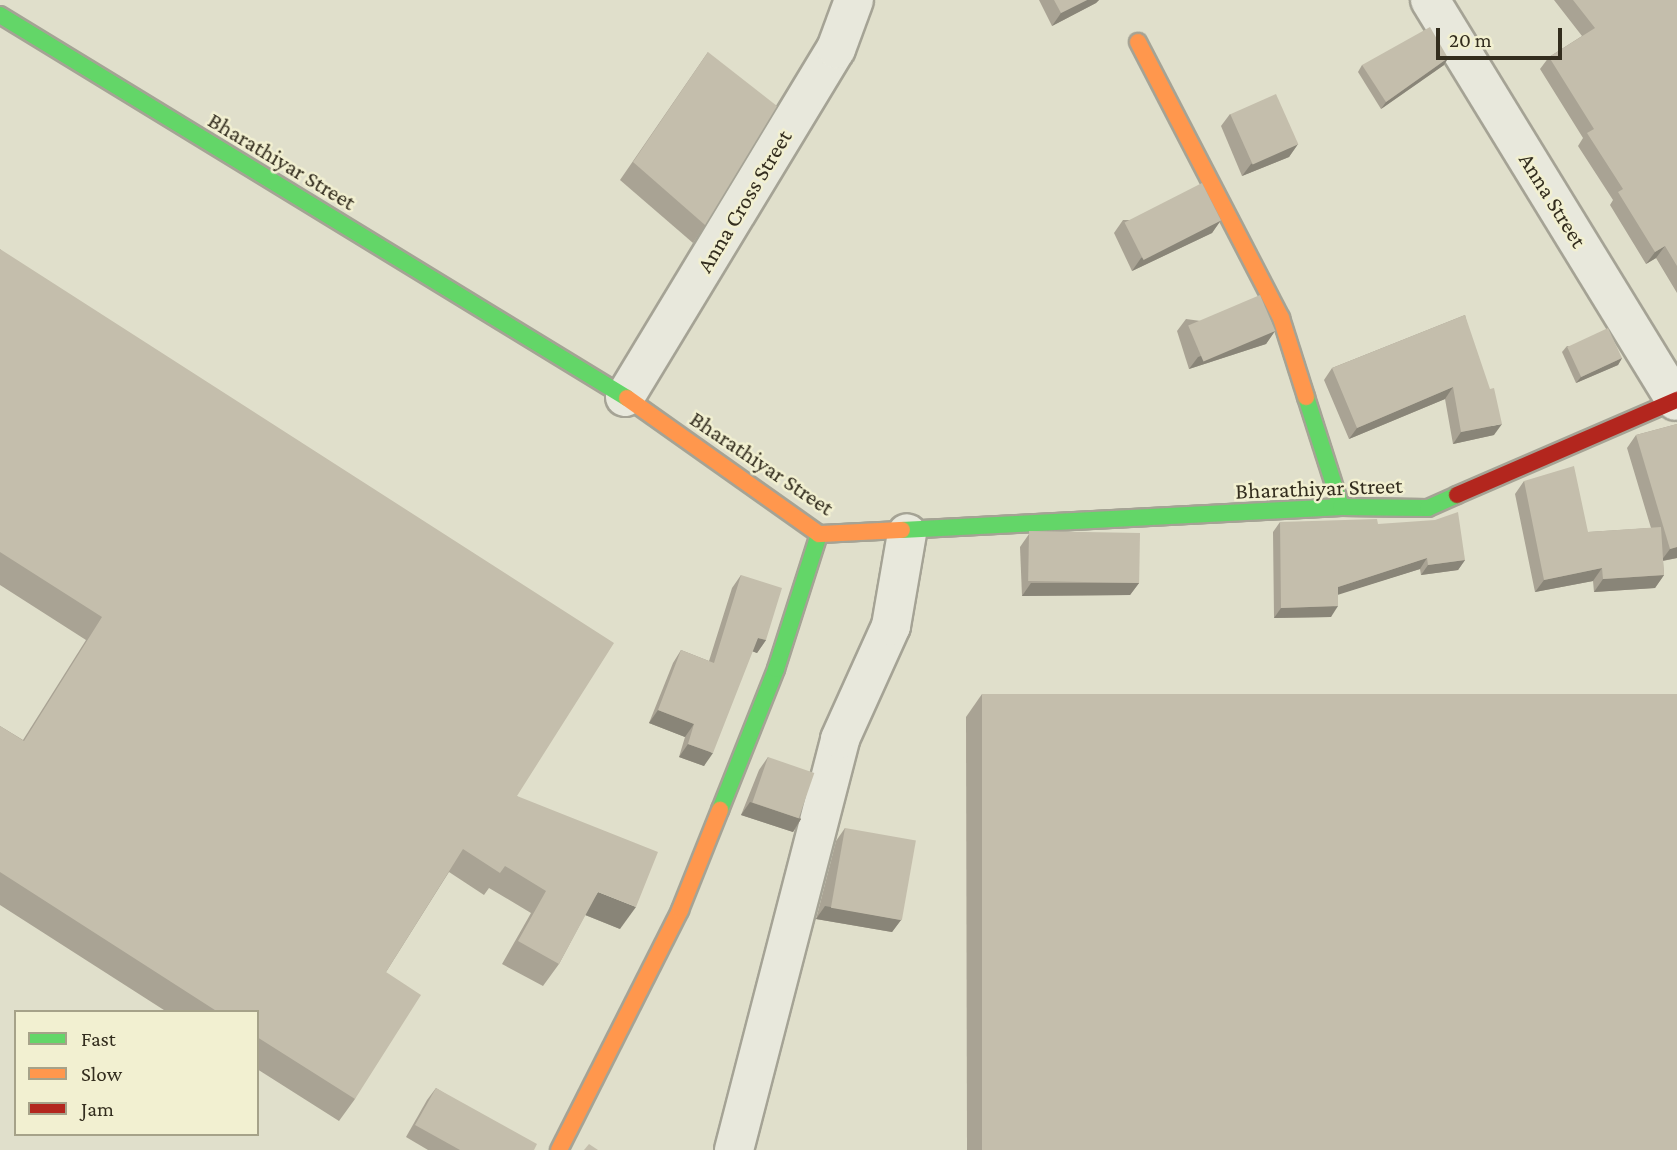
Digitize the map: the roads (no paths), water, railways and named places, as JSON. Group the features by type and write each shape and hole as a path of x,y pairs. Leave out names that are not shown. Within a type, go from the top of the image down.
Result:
{"street":[{"name":"Anna Cross Street","path":"625,397 836,49 854,0"},
{"name":"Anna Street","path":"1430,0 1677,401"},
{"name":"Bharathiyar Street","path":"0,15 625,397 819,534 906,533 1342,507 1428,508 1677,401"},
{"path":"1138,43 1281,318 1342,507"},
{"path":"734,1150 840,739 891,625 906,533"},
{"path":"559,1150 680,910 776,669 819,534"}]}
